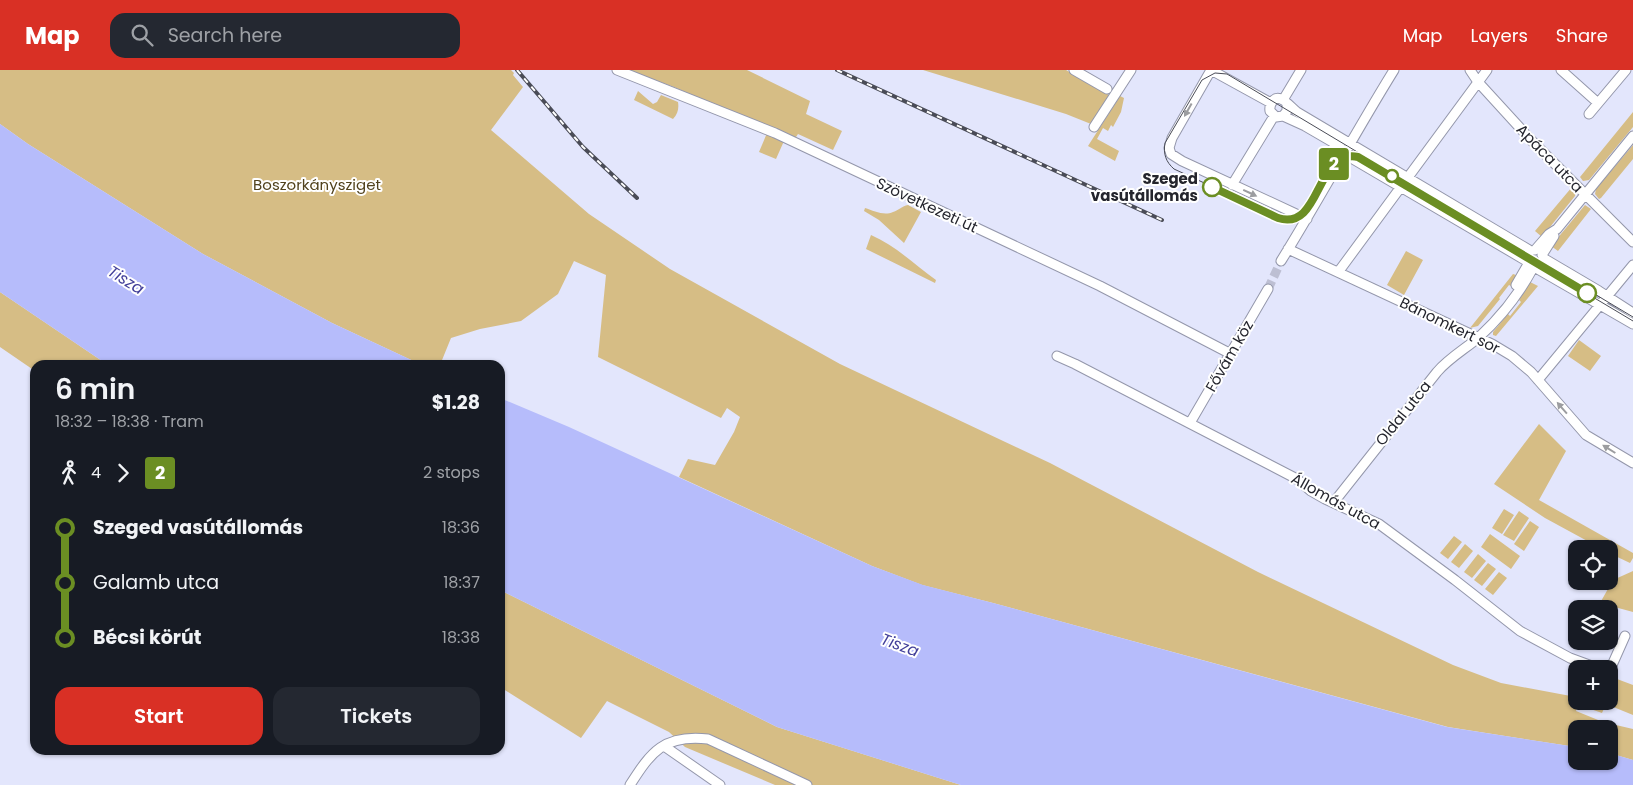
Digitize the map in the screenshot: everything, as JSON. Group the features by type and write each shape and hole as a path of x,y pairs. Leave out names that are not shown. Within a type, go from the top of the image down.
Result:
{"street":[{"name":"Szövetkezeti út","path":"617,70 775,133 1100,286 1230,354"},
{"path":"1074,70 1107,89"},
{"path":"1094,127 1131,70"},
{"path":"1271,103 1211,70 1172,138 1171,154 1232,185 1307,219"},
{"path":"1232,185 1278,116 1287,112 1285,102 1301,70"},
{"path":"1281,261 1346,154 1349,143 1394,70"},
{"name":"Apáca utca","path":"1470,70 1478,82 1531,140 1633,242"},
{"path":"1339,271 1487,70"},
{"path":"1561,70 1598,102"},
{"path":"1588,114 1626,70"},
{"path":"1633,313 1537,254 1408,179 1285,102 1276,99 1271,103 1270,111 1278,116 1305,126 1336,144 1346,154 1530,266 1633,324"},
{"path":"1530,266 1526,255 1537,254 1633,136"},
{"name":"Bánomkert sor","path":"1288,249 1466,331 1481,335 1512,356 1531,372 1586,434 1633,463"},
{"path":"1530,266 1541,264 1537,254"},
{"path":"1538,380 1633,265"},
{"name":"Oldal utca","path":"1334,502 1437,372 1445,363 1466,348 1490,326 1519,291 1530,266"},
{"name":"Oldal utca","path":"1481,335 1489,319 1530,266"},
{"name":"Fővám köz","path":"1190,423 1268,289"},
{"path":"1490,326 1489,335 1492,344"},
{"path":"1466,331 1468,339 1466,348"},
{"name":"Állomás utca","path":"1057,356 1297,479 1311,491 1379,524 1456,580 1520,631 1575,660"},
{"path":"1614,660 1625,636"},
{"path":"630,785 648,757 664,746 684,739 694,738 708,740 807,785"},
{"path":"664,746 720,785"}],"green space":[{"name":"Boszorkánysziget","path":"0,70 511,70 523,87 491,130 589,214 670,269 840,364 1050,463 1258,572 1453,665 1501,683 1568,696 1568,710 1576,710 1598,720 1568,720 1568,746 1448,727 922,585 872,566 679,477 688,459 715,465 734,432 740,417 727,408 721,418 598,357 606,275 574,261 558,294 521,321 480,329 451,338 442,360 411,360 332,323 203,254 28,144 0,124"},
{"path":"628,70 747,70 810,101 806,114 842,131 833,150 798,134 794,140 674,87"},
{"path":"923,70 1066,70 1109,95 1091,124 1066,114"},
{"path":"638,91 653,104 657,102 661,95 678,102 678,111 675,117 673,119 634,100"},
{"path":"1120,96 1124,98 1121,112 1113,127 1111,125 1108,131 1103,128 1097,139 1119,151 1115,161 1088,146"},
{"path":"1633,112 1633,127 1589,180 1583,181 1580,177"},
{"path":"767,133 784,141 776,159 759,152"},
{"path":"1633,145 1633,159 1599,199 1595,194 1596,189"},
{"path":"1572,187 1576,191 1575,196 1542,237 1535,231"},
{"path":"908,205 921,212 904,243 879,220 864,211 865,208 879,213 890,213"},
{"path":"1585,205 1591,209 1558,251 1551,246"},
{"path":"871,235 905,256 936,280 935,283 866,249"},
{"path":"1406,251 1423,260 1404,295 1387,285"},
{"path":"1513,274 1516,275 1511,286 1509,285 1478,326 1470,328"},
{"path":"1530,282 1538,286 1496,336 1493,335 1493,332 1508,314 1510,316 1521,302 1519,300"},
{"path":"0,292 101,360 30,360 30,368 0,347"},
{"path":"1579,340 1601,356 1590,371 1568,356"},
{"path":"1539,424 1566,451 1539,500 1610,540 1585,540 1545,518 1494,484"},
{"path":"1504,509 1514,515 1502,534 1492,528"},
{"path":"1519,511 1529,518 1514,541 1503,535"},
{"path":"1530,521 1539,527 1524,551 1514,544"},
{"path":"1490,534 1520,556 1511,569 1481,547"},
{"path":"1454,536 1462,542 1448,559 1440,553"},
{"path":"1465,544 1473,551 1459,568 1451,562"},
{"path":"1618,545 1633,553 1630,563 1618,557"},
{"path":"1478,554 1486,561 1472,578 1464,572"},
{"path":"1488,563 1496,569 1482,586 1474,580"},
{"path":"1633,571 1633,612 1618,608 1618,600 1602,600 1607,590 1618,590 1618,578"},
{"path":"1499,572 1507,578 1493,595 1485,589"},
{"path":"505,592 777,727 961,785 775,785 685,747 669,732 607,701 581,738 505,690"},
{"path":"1618,679 1633,685 1633,715 1618,709"},
{"path":"1618,726 1633,729 1633,760 1618,756"}],"water":[{"name":"Tisza","path":"0,124 28,144 203,254 332,323 411,360 101,360 0,292"},
{"name":"Tisza","path":"505,400 569,427 872,566 923,585 1447,727 1568,746 1568,770 1618,770 1618,756 1633,760 1633,785 961,785 777,727 505,592"}],"tunnel":[{"path":"1268,289 1281,261"}],"tram line":[{"path":"1633,317 1227,74 1215,73 1202,80 1165,143 1164,151 1166,158 1174,169 1278,217 1292,219 1303,213 1311,203 1333,165 1344,158 1358,157 1633,321"},
{"name":"2","path":"1212,187 1278,218 1293,219 1303,214 1334,163 1347,156 1355,156 1377,167 1587,293"}],"railway":[{"path":"517,70 583,147 637,198"},
{"path":"837,70 1162,220"}],"place":[{"name":"Szeged vasútállomás","path":"1212,187"}]}
